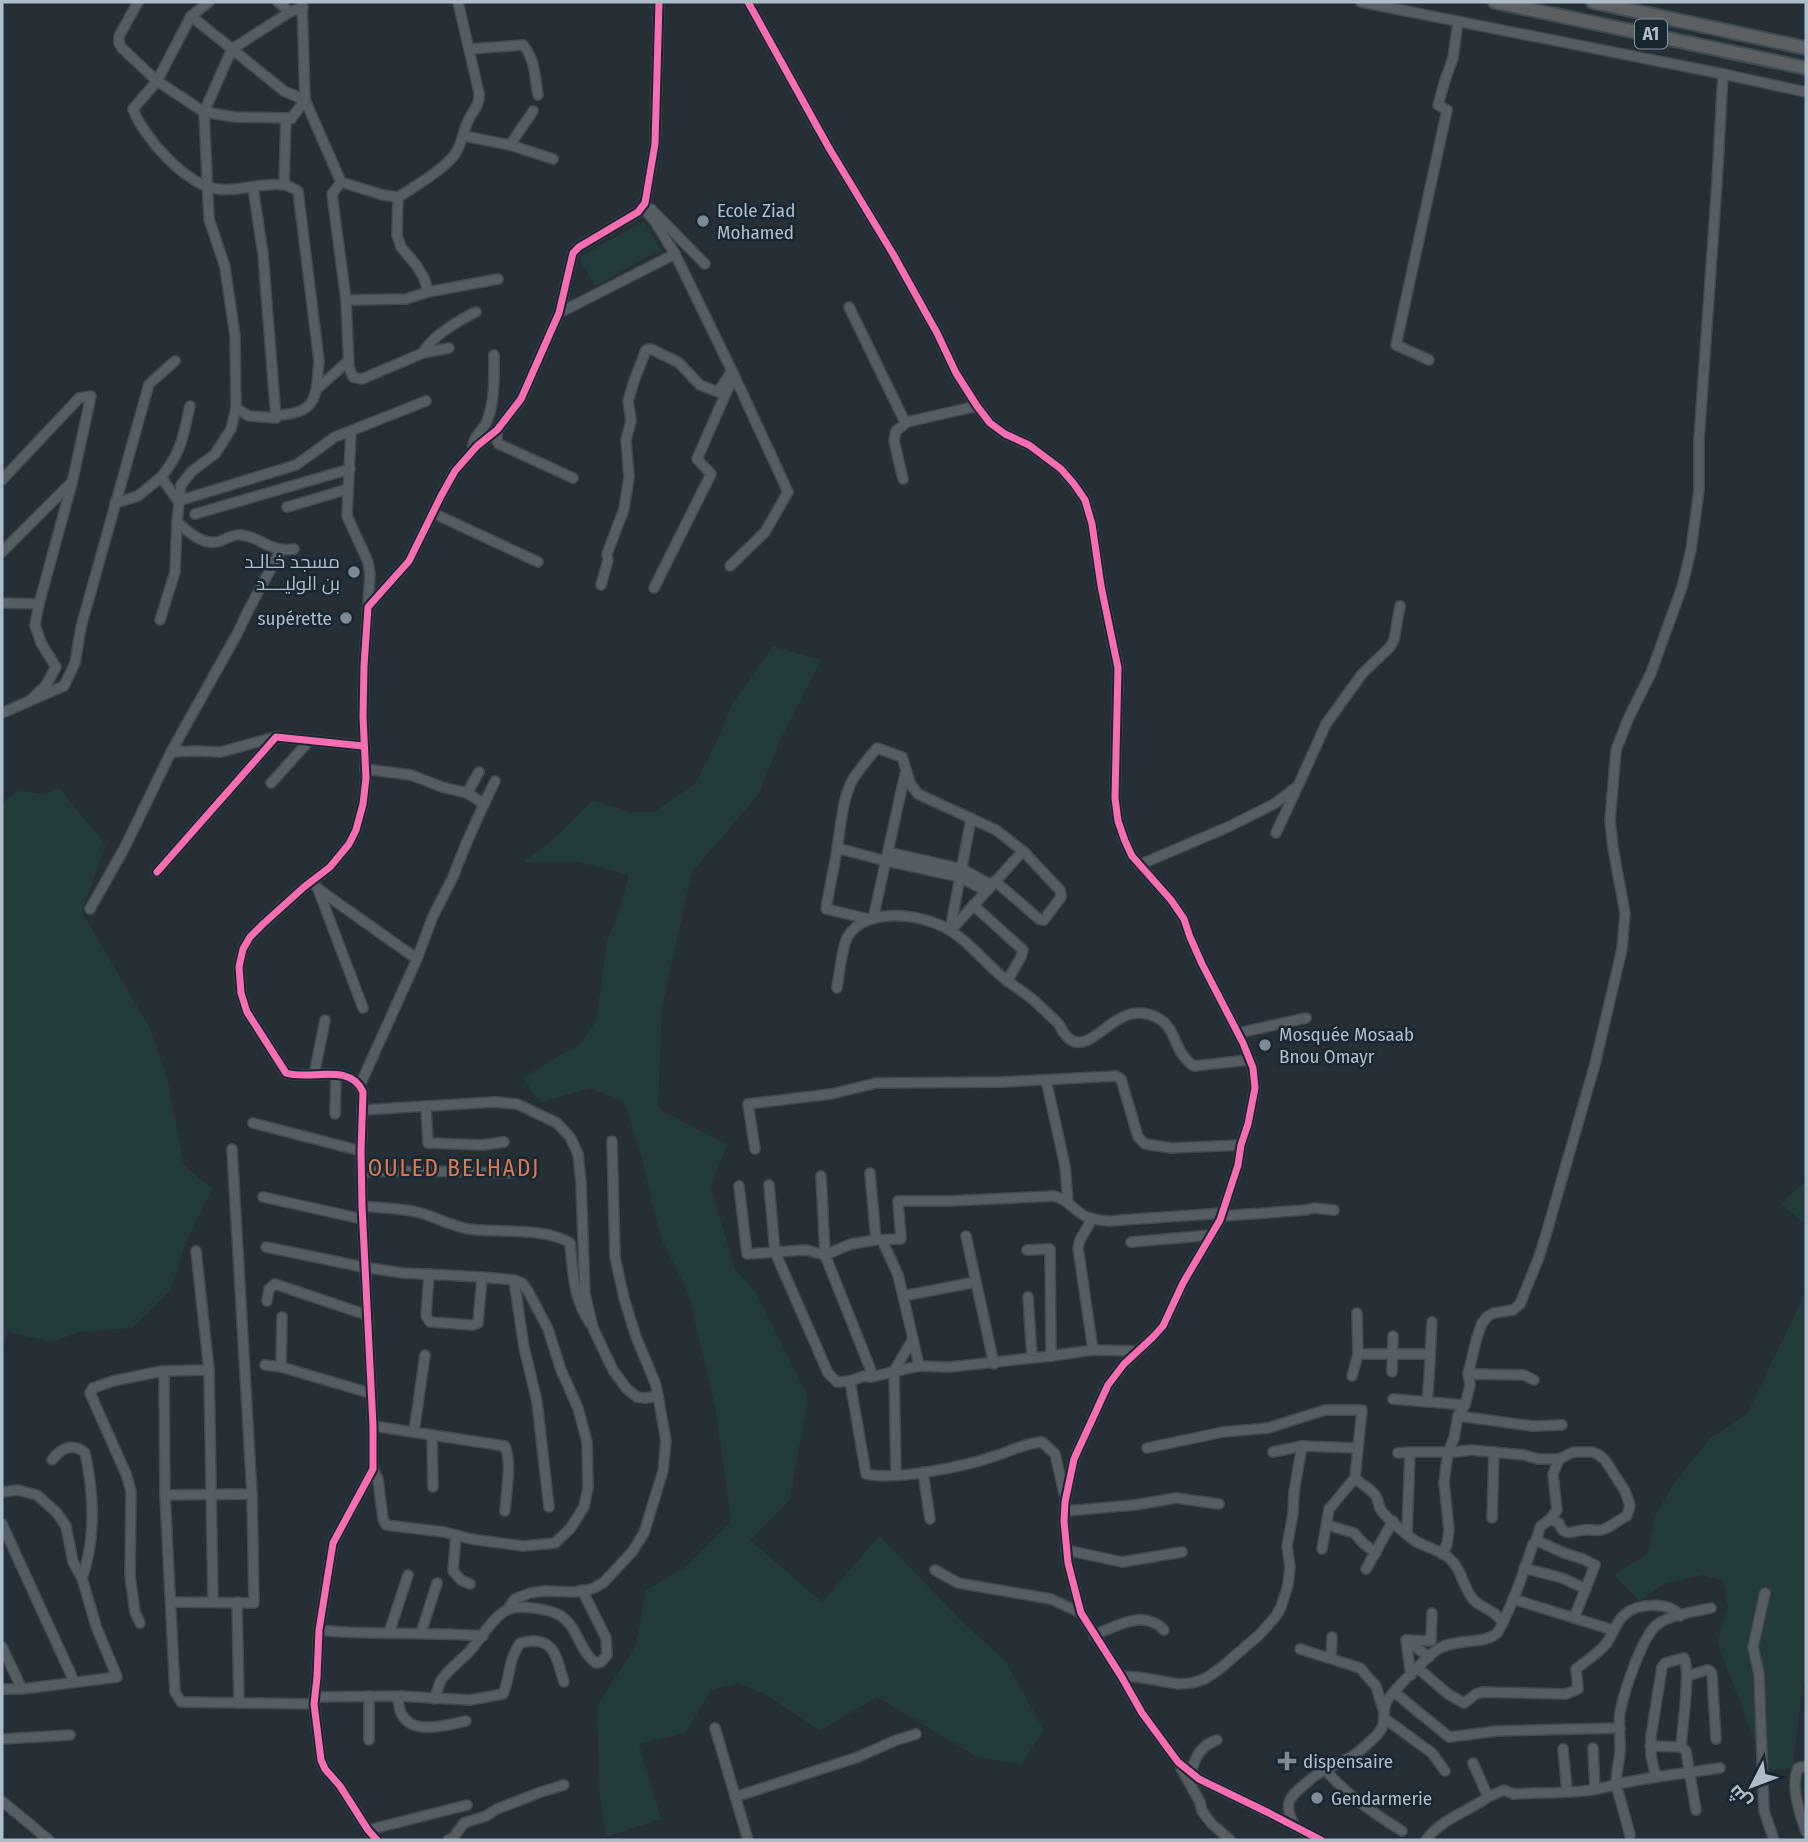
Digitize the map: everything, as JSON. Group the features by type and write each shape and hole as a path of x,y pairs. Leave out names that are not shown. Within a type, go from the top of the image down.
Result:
{"highway":[{"name":"A1","path":"1495,2 1806,68"},
{"name":"A1","path":"1593,2 1806,48"}],"street":[{"path":"138,2 119,36 119,43 157,82 204,112 235,117 291,119 305,100"},
{"path":"209,2 191,16 157,82 133,109 136,118 158,148 181,171 207,187 219,190 284,184 298,191 319,361 317,389 309,407 302,412 276,415 276,418 249,416 236,408"},
{"path":"278,2 290,12"},
{"path":"160,620 175,572 181,485 192,471 215,454 231,429 236,408 235,336 225,267 209,219 204,112 232,48 302,5 305,100 341,182 398,197 448,162 456,153 467,123 480,100 458,2"},
{"path":"368,607 409,561 455,471 497,430 521,400 559,313 573,253 638,212 644,205 655,144 659,2"},
{"path":"748,2 977,406 990,423 1005,435 1029,445 1061,469 1085,500 1092,524 1101,586 1118,668 1115,798 1118,821 1125,841 1139,865 1178,908 1184,919 1202,964 1238,1034 1254,1074 1255,1088 1248,1124 1222,1214 1163,1326 1136,1351 1108,1385 1074,1460 1064,1521 1066,1550 1081,1613 1149,1723 1178,1762 1200,1802 1202,1811 1230,1840"},
{"path":"1361,2 1806,92"},
{"path":"191,16 284,92 305,100"},
{"path":"1429,360 1396,345 1447,110 1438,105 1452,58 1458,22"},
{"path":"469,49 523,45 529,51 538,95"},
{"path":"1442,1554 1449,1530 1444,1482 1448,1452 1458,1416 1465,1405 1470,1385 1468,1374 1477,1337 1483,1321 1491,1314 1513,1310 1520,1304 1539,1257 1595,1064 1620,958 1625,913 1610,820 1616,750 1651,673 1682,587 1690,550 1699,490 1699,440 1723,74"},
{"path":"510,145 533,111"},
{"path":"284,184 286,118"},
{"path":"464,136 510,145 553,159"},
{"path":"341,182 332,194 346,300 348,361 353,377 362,379 423,353 449,348"},
{"path":"253,187 263,254 276,415"},
{"path":"398,197 397,235 401,247 424,278 428,292"},
{"path":"644,205 675,254 788,492 765,531 730,566"},
{"path":"644,205 705,264"},
{"path":"559,313 675,254"},
{"path":"346,300 406,299 428,292 498,279"},
{"path":"849,307 907,422"},
{"path":"423,353 430,342 458,321 477,312"},
{"path":"601,585 608,560 607,554 624,509 629,477 626,440 631,421 628,401 646,350 651,349 678,362 700,384 718,392 733,373"},
{"path":"473,451 473,442 487,420 491,405 494,355"},
{"path":"2,713 64,686 75,663 81,627 149,384 175,361"},
{"path":"317,389 348,361"},
{"path":"654,588 711,474 697,459 733,373"},
{"path":"2,480 79,398 91,396 72,483 35,625 41,643 56,667 46,685 32,699"},
{"path":"178,501 296,465 335,437 426,401"},
{"path":"115,503 138,496 170,467 181,448 190,406"},
{"path":"903,479 894,441 896,431 907,422 977,406"},
{"path":"497,430 499,444 573,478"},
{"path":"266,1247 363,1267 514,1280 522,1283 548,1329 561,1370 578,1408 587,1442 588,1488 584,1507 574,1525 555,1544 523,1546 386,1525 378,1479 373,1469 373,1426 363,1267 363,1092 351,1077 286,1073 247,1012 241,993 239,968 243,949 250,937 284,904 315,885 349,845 363,804 364,666 370,574 368,562 347,516 351,431"},
{"path":"195,514 350,469"},
{"path":"161,477 178,501"},
{"path":"2,552 72,483"},
{"path":"287,506 348,489"},
{"path":"433,513 538,562"},
{"path":"177,522 190,534 205,541 214,543 238,534 281,550 294,549"},
{"path":"90,909 125,846 171,752 281,550"},
{"path":"2,603 39,604"},
{"path":"1276,833 1326,724 1362,674 1394,640 1400,606"},
{"path":"171,752 221,752 276,737 363,746"},
{"path":"157,872 276,737"},
{"path":"271,783 309,741"},
{"path":"837,848 961,873 991,886 1039,919 1044,919 1061,897 1060,890 1023,851 996,830 918,794 911,785 902,757 877,748 853,779 838,835 826,909 871,919"},
{"path":"365,769 411,775 467,793 484,804"},
{"path":"467,793 480,772"},
{"path":"871,919 906,772"},
{"path":"360,1085 495,780"},
{"path":"1139,865 1228,827 1274,804 1298,786"},
{"path":"950,930 971,819"},
{"path":"950,930 1023,851"},
{"path":"315,885 417,959"},
{"path":"315,885 363,1008"},
{"path":"973,905 1023,950 1007,981"},
{"path":"837,988 846,938 854,929 880,915 913,917 950,930 1007,981 1036,1002 1057,1022 1066,1037 1076,1042 1088,1041 1116,1019 1137,1013 1154,1016 1165,1023 1181,1055 1194,1066 1248,1060"},
{"path":"1238,1034 1306,1018"},
{"path":"314,1074 325,1020"},
{"path":"335,1114 336,1075"},
{"path":"755,1149 748,1104 831,1094 876,1083 1116,1076 1119,1077 1138,1137 1145,1144 1171,1148 1241,1145"},
{"path":"1046,1080 1065,1166 1068,1202"},
{"path":"362,1110 494,1102 517,1104 557,1123 575,1145 580,1166 585,1294 593,1328"},
{"path":"426,1106 428,1143 484,1145 504,1142"},
{"path":"253,1123 361,1151"},
{"path":"435,1699 444,1676 515,1600 530,1593 544,1591 591,1590 613,1573 632,1552 646,1528 663,1471 666,1447 658,1396 636,1337 615,1257 612,1141"},
{"path":"171,1602 254,1603 252,1494 232,1149"},
{"path":"362,1172 515,1172"},
{"path":"870,1173 878,1240 898,1275 919,1366"},
{"path":"821,1176 825,1255 870,1368 871,1377"},
{"path":"769,1185 775,1252 828,1373 837,1382 919,1366 994,1364 1093,1350 1136,1351"},
{"path":"739,1186 747,1254 806,1250 825,1255 851,1244 901,1239 898,1201 1054,1196 1068,1202 1084,1216 1110,1221 1314,1208 1334,1210"},
{"path":"263,1197 362,1219"},
{"path":"362,1206 418,1212 472,1229 506,1230 562,1238 570,1243 576,1295 613,1370 627,1389 637,1397 658,1396"},
{"path":"1092,1219 1078,1248 1093,1350"},
{"path":"1131,1242 1212,1235"},
{"path":"966,1236 994,1364"},
{"path":"1027,1250 1050,1249 1051,1356"},
{"path":"196,1251 209,1370 213,1602"},
{"path":"429,1274 428,1320 472,1325 478,1324 482,1277"},
{"path":"514,1280 524,1347 537,1402 549,1507"},
{"path":"903,1296 976,1282"},
{"path":"267,1301 269,1289 275,1284 367,1315"},
{"path":"1028,1297 1032,1358"},
{"path":"1352,1376 1358,1354 1357,1313"},
{"path":"281,1367 282,1317"},
{"path":"1427,1402 1432,1322"},
{"path":"1392,1372 1393,1336"},
{"path":"896,1475 894,1371 913,1339"},
{"path":"1358,1354 1429,1354"},
{"path":"414,1432 425,1355"},
{"path":"265,1365 281,1367 370,1393"},
{"path":"140,1623 135,1612 130,1576 131,1491 90,1393 93,1388 113,1381 162,1371 209,1370"},
{"path":"162,1371 175,1692 181,1702 239,1703 369,1696 470,1700 503,1694 512,1655 520,1643 533,1640 543,1642 554,1651 564,1682"},
{"path":"1468,1374 1524,1375 1534,1380"},
{"path":"850,1381 865,1471 870,1475 923,1472 976,1461 1030,1443 1042,1442 1055,1454 1065,1507"},
{"path":"1394,1399 1465,1405"},
{"path":"1147,1448 1223,1432 1268,1428 1330,1409 1362,1410 1355,1478 1329,1509 1322,1549"},
{"path":"1458,1416 1532,1426 1562,1424"},
{"path":"373,1426 505,1446 508,1449 505,1511"},
{"path":"432,1434 433,1487"},
{"path":"1273,1452 1302,1446 1358,1448"},
{"path":"1121,1676 1178,1684 1192,1684 1205,1679 1259,1635 1276,1616 1288,1585 1290,1567 1287,1546 1302,1446"},
{"path":"51,1460 67,1447 79,1447 85,1453 91,1485 92,1535 89,1561 82,1578"},
{"path":"1398,1453 1471,1450 1524,1455 1538,1459 1559,1459 1573,1452 1589,1451 1599,1455 1607,1463 1625,1491 1630,1505 1626,1517 1602,1530 1580,1530 1571,1533 1561,1530 1559,1523 1550,1519"},
{"path":"1407,1533 1410,1451"},
{"path":"1492,1518 1494,1452"},
{"path":"1295,1826 1289,1815 1289,1801 1312,1777 1357,1753 1381,1730 1386,1703 1413,1672 1448,1643 1492,1638 1498,1632 1522,1578 1540,1527 1556,1513 1558,1506 1553,1474 1559,1459"},
{"path":"373,1469 333,1543 319,1630 314,1700 321,1760 325,1769 377,1840"},
{"path":"923,1472 930,1519"},
{"path":"1355,1478 1373,1492 1380,1510 1414,1540 1448,1557 1456,1565 1474,1600 1499,1616 1502,1622"},
{"path":"2,1492 18,1490 37,1495 56,1512 66,1526 73,1562 82,1578 96,1626 117,1677 2,1689"},
{"path":"165,1495 252,1494"},
{"path":"1065,1507 1135,1505 1176,1498 1219,1504"},
{"path":"1366,1569 1393,1521"},
{"path":"2,1524 74,1681"},
{"path":"1326,1525 1354,1533 1376,1553"},
{"path":"456,1535 453,1571 461,1580 470,1584"},
{"path":"1536,1540 1595,1565 1574,1618"},
{"path":"1066,1550 1122,1562 1182,1552"},
{"path":"1524,1568 1562,1578 1586,1589"},
{"path":"935,1570 958,1583 1051,1599 1081,1613"},
{"path":"388,1633 408,1575"},
{"path":"421,1633 437,1583"},
{"path":"508,1609 538,1609 558,1614 570,1625 592,1661 598,1663 607,1655 606,1637 582,1590"},
{"path":"1765,1594 1753,1647 1759,1674 1765,1811 1774,1840"},
{"path":"1513,1600 1613,1630"},
{"path":"237,1602 239,1703"},
{"path":"1413,1672 1419,1669 1463,1703 1482,1692 1566,1694 1578,1689 1576,1669 1605,1646 1622,1617 1635,1608 1659,1606 1676,1610 1680,1616"},
{"path":"1630,1835 1616,1784 1620,1751 1620,1709 1625,1693 1646,1638 1654,1627 1661,1622 1711,1608"},
{"path":"1432,1613 1433,1653"},
{"path":"1094,1635 1141,1619 1155,1622 1164,1630"},
{"path":"319,1630 483,1636"},
{"path":"1331,1658 1332,1637"},
{"path":"1406,1640 1433,1653"},
{"path":"1406,1640 1431,1641"},
{"path":"1406,1640 1413,1672"},
{"path":"2,1647 22,1689"},
{"path":"1300,1649 1360,1668 1376,1686 1385,1716 1432,1753 1445,1771"},
{"path":"1656,1777 1650,1746 1662,1665 1684,1658 1687,1662 1681,1747"},
{"path":"1686,1676 1707,1670 1712,1672 1716,1739"},
{"path":"1394,1692 1449,1737 1497,1731 1620,1728"},
{"path":"369,1696 369,1740"},
{"path":"398,1696 403,1718 409,1723 429,1727 466,1721"},
{"path":"715,1728 748,1840"},
{"path":"735,1797 858,1757 916,1734"},
{"path":"2,1739 70,1735"},
{"path":"1191,1774 1197,1755 1207,1745 1217,1741"},
{"path":"1650,1746 1681,1747 1686,1751 1696,1810"},
{"path":"1594,1748 1595,1789"},
{"path":"1563,1749 1567,1791"},
{"path":"1178,1762 1191,1774 1321,1840"},
{"path":"1473,1763 1488,1797"},
{"path":"1806,1766 1798,1768 1795,1781 1797,1801 1806,1832"},
{"path":"1426,1840 1447,1821 1504,1790 1513,1794 1607,1788 1616,1784 1720,1768"},
{"path":"1325,1769 1334,1780 1382,1819 1402,1831"},
{"path":"449,1840 464,1823 564,1785"},
{"path":"2,1801 49,1840"},
{"path":"368,1830 467,1805"}],"green space":[{"path":"644,221 660,250 595,286 579,257"},
{"path":"773,646 821,660 780,741 759,794 692,872 662,1007 658,1108 727,1145 711,1187 735,1269 755,1291 808,1397 790,1500 750,1540 822,1602 879,1536 1006,1662 1044,1730 1022,1764 977,1757 877,1697 820,1731 765,1694 739,1684 711,1690 686,1733 639,1744 661,1819 606,1837 599,1788 597,1706 634,1648 645,1591 685,1567 731,1521 716,1412 689,1295 660,1236 644,1166 624,1102 590,1088 540,1103 523,1078 579,1045 596,1021 607,940 616,921 629,875 579,862 523,862 558,835 593,800 629,812 654,812 695,784 733,703"},
{"path":"59,788 106,845 82,912 150,1028 168,1082 184,1165 212,1189 186,1242 171,1290 132,1328 79,1332 53,1342 7,1332 2,1358 2,803 18,790 45,794"},
{"path":"1806,1183 1806,1225 1781,1204"},
{"path":"1806,1291 1806,1681 1803,1683 1793,1768 1767,1771 1721,1654 1718,1639 1728,1607 1723,1581 1702,1575 1664,1584 1640,1601 1614,1575 1648,1553 1655,1516 1673,1485 1710,1438 1747,1414"}],"cycle path":[{"path":"377,1840 325,1769 321,1760 314,1704 319,1630 333,1543 373,1469 362,1206 363,1092 357,1083 339,1075 286,1073 247,1012 241,993 239,967 243,949 250,937 330,867 349,844 356,830 366,778 363,717 368,607 409,561 455,471 477,446 497,430 521,399 559,313 573,253 638,212 645,203 655,144 659,2"},
{"path":"748,2 977,406 990,423 1005,434 1029,445 1061,469 1085,500 1092,524 1101,586 1118,668 1115,798 1118,821 1132,856 1184,919 1202,964 1243,1043 1253,1068 1255,1088 1238,1165 1220,1220 1183,1283 1163,1326 1124,1364 1108,1385 1074,1459 1065,1502 1068,1563 1081,1613 1142,1713 1178,1762 1199,1779 1321,1840"},
{"path":"157,872 276,737 363,746"}],"place":[{"name":"Ecole Ziad Mohamed","path":"703,221"},
{"name":"مسجد خـالـد بن الوليــــد","path":"354,572"},
{"name":"supérette","path":"346,618"},
{"name":"Mosquée Mosaab Bnou Omayr","path":"1265,1045"},
{"name":"dispensaire","path":"1287,1761"},
{"name":"Gendarmerie","path":"1317,1798"}],"district":[{"name":"OULED BELHADJ","path":"454,1168"}]}
